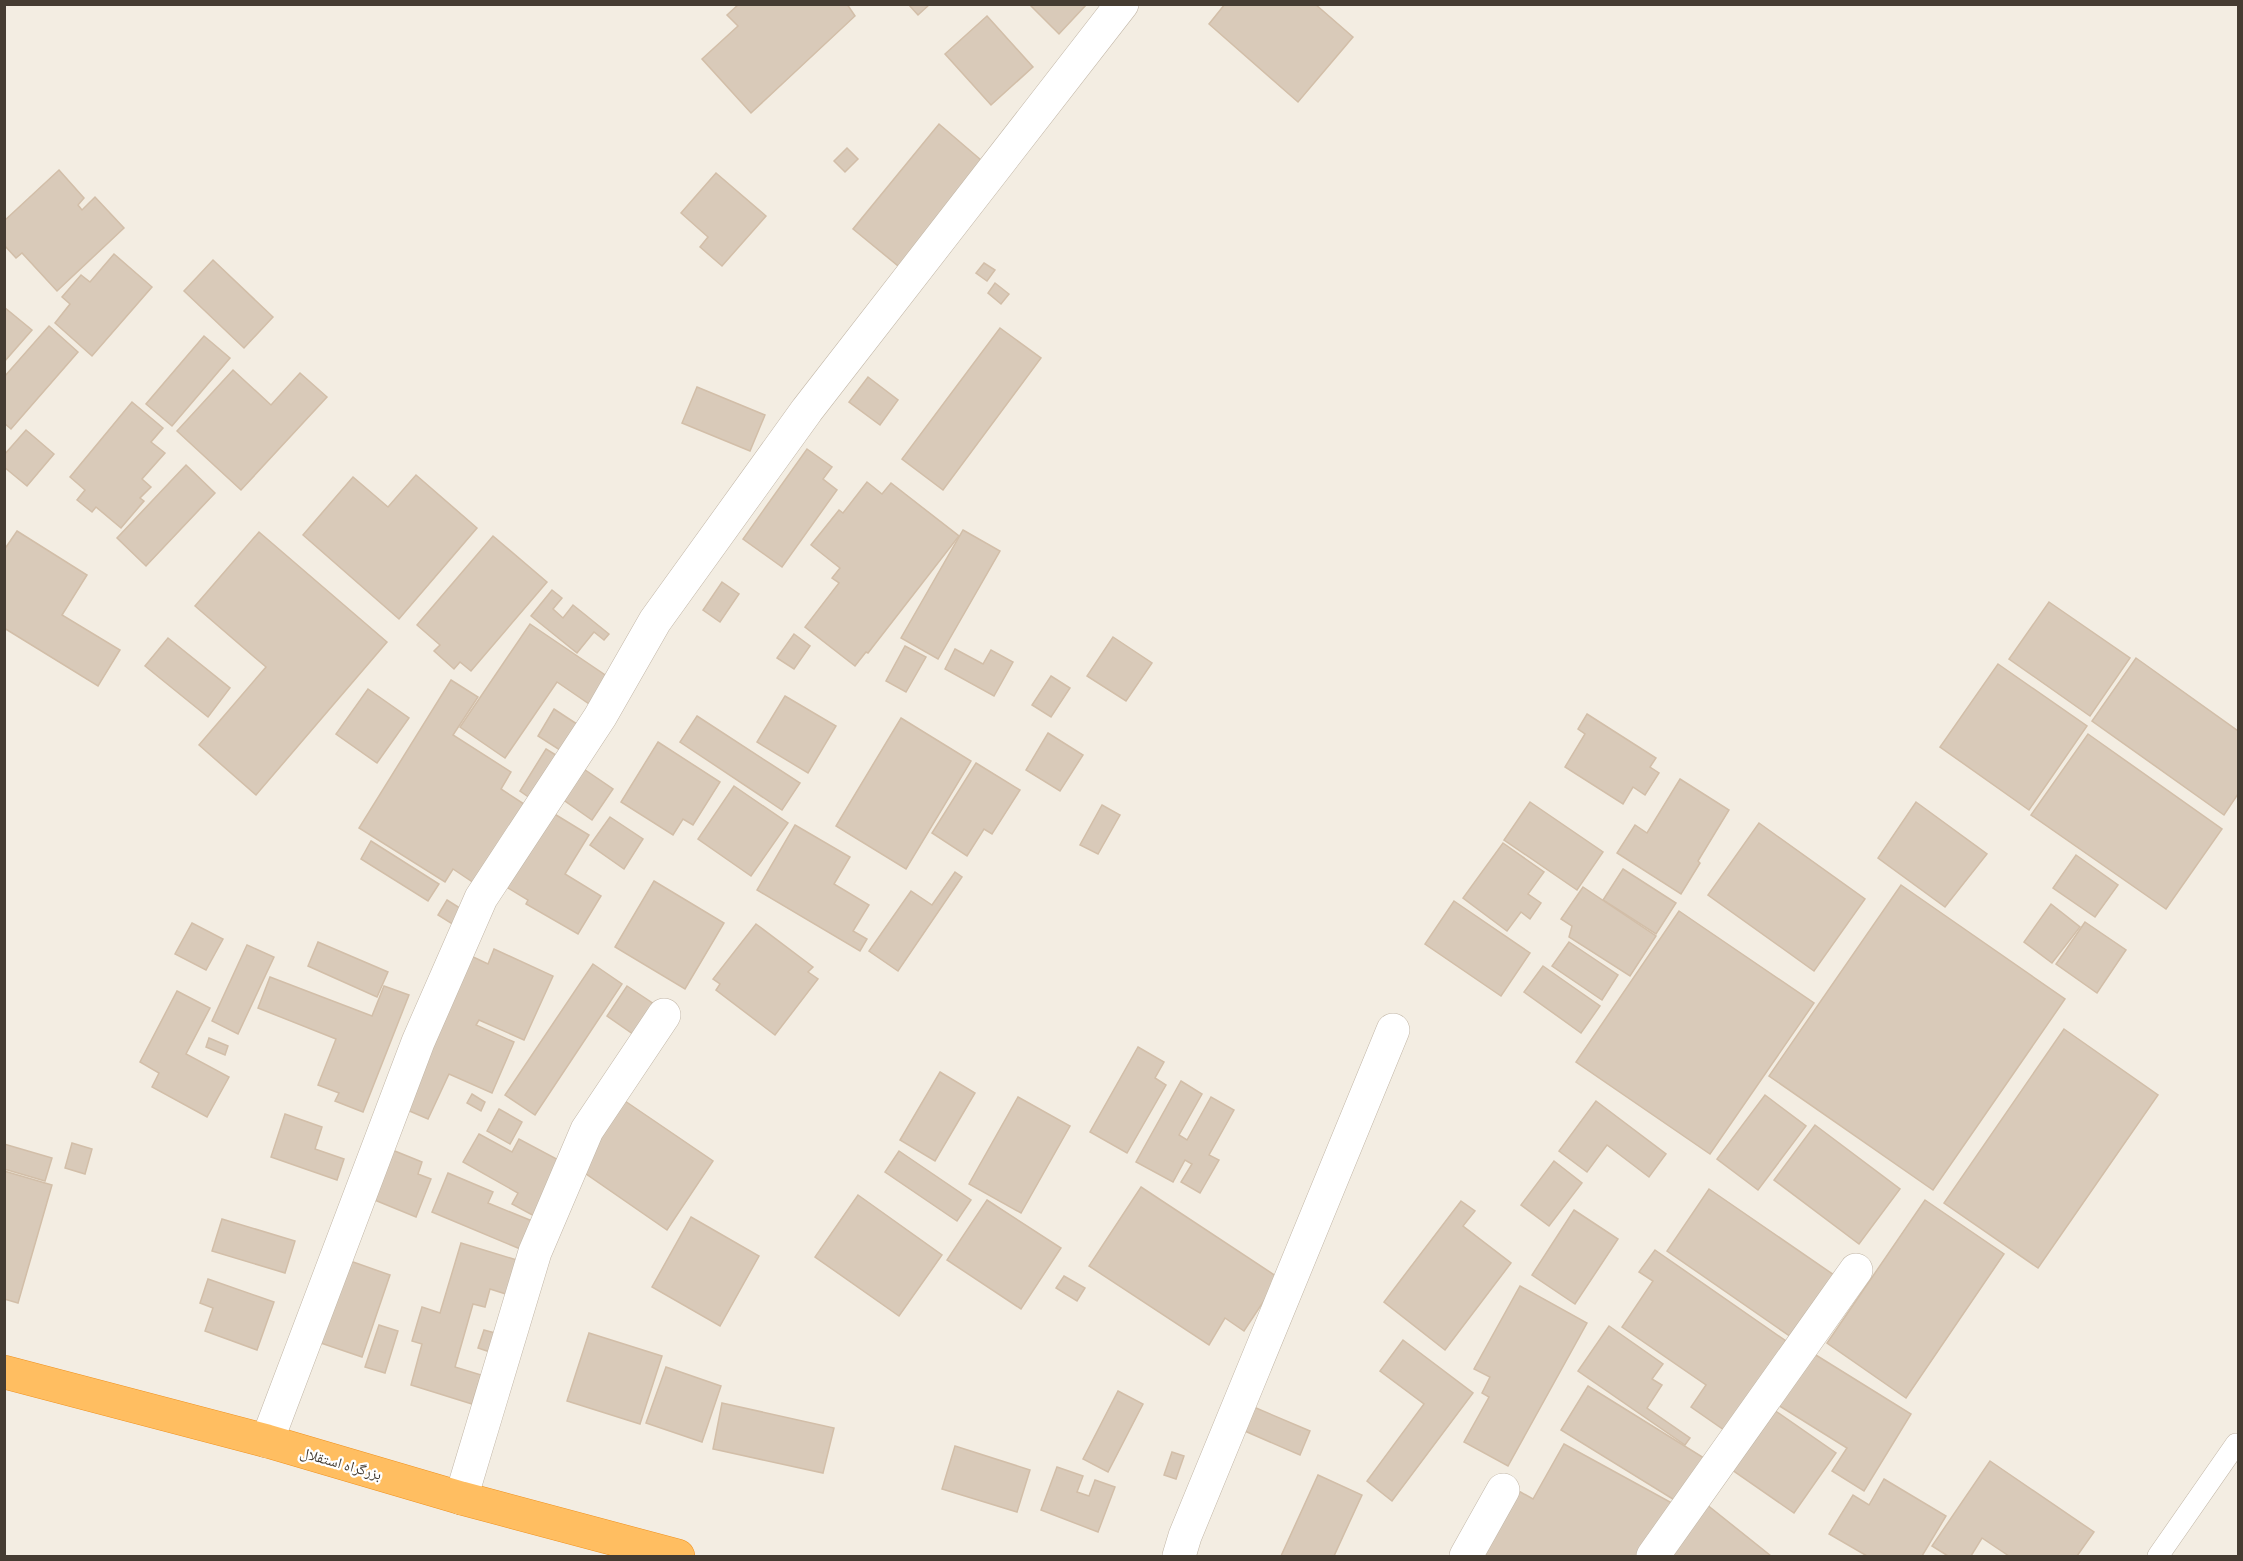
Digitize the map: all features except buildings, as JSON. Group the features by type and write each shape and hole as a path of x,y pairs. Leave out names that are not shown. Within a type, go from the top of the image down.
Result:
{"highway":[{"name":"بزرگراه استقلال","path":"4,1372 267,1442 678,1557"}],"street":[{"path":"267,1442 418,1042 481,898 600,717 655,621 807,410 1122,4"},
{"path":"461,1498 535,1252 587,1130 664,1015"},
{"path":"1179,1557 1185,1536 1393,1030"},
{"path":"1653,1557 1856,1270"},
{"path":"1466,1557 1503,1490"}],"lane":[{"path":"2158,1557 2236,1444 2238,1445"}]}
